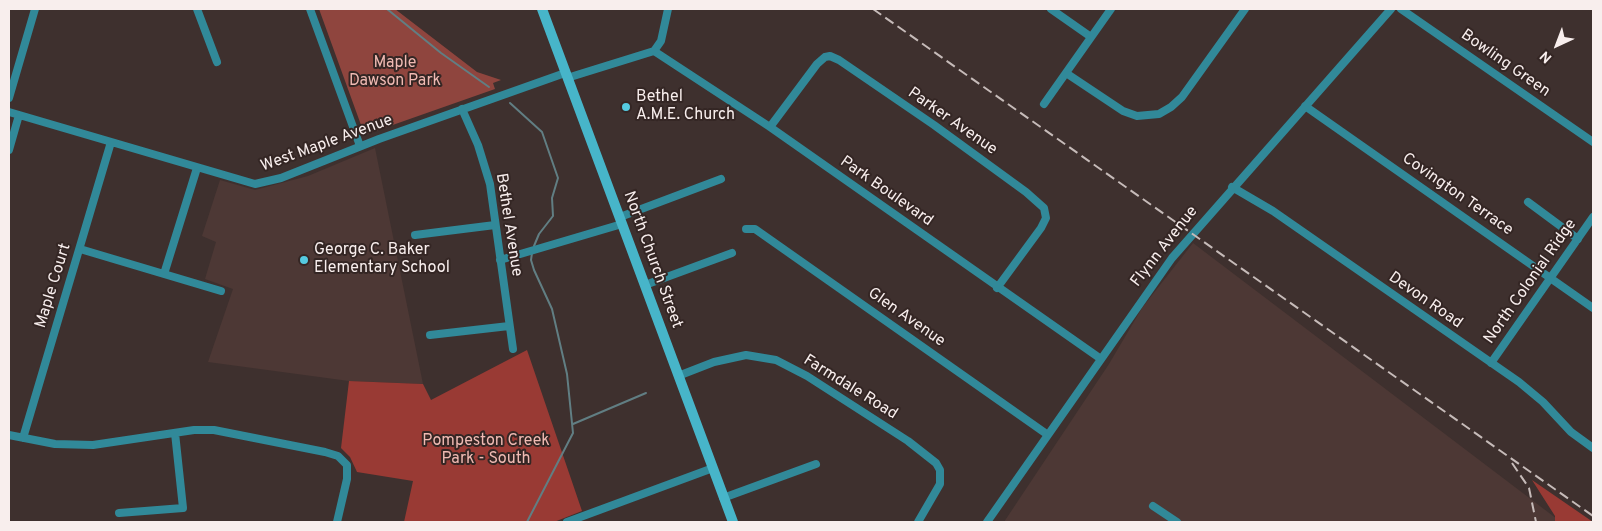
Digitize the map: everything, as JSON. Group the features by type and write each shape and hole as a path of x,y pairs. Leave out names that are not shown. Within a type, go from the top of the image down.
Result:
{"main road":[{"name":"North Church Street","path":"542,9 733,522"}],"street":[{"path":"9,98 35,9"},
{"path":"197,9 217,62"},
{"path":"310,9 360,146"},
{"path":"654,51 661,41 668,9"},
{"path":"1051,9 1091,37"},
{"path":"1044,104 1111,9"},
{"path":"1066,73 1123,111 1137,116 1159,114 1171,107 1182,97 1245,9"},
{"name":"Flynn Avenue","path":"987,522 1163,268 1390,9"},
{"name":"Bowling Green","path":"1401,9 1593,142"},
{"name":"West Maple Avenue","path":"9,112 250,184 261,183 281,178 360,146 462,109 566,76 654,51"},
{"name":"Park Boulevard","path":"654,51 770,127 1101,359"},
{"name":"Parker Avenue","path":"770,127 817,64 825,57 835,58 1026,192 1042,205 1046,218 1041,228 998,288"},
{"name":"Covington Terrace","path":"1305,106 1593,308"},
{"name":"Bethel Avenue","path":"462,109 488,175 513,350"},
{"path":"9,150 19,115"},
{"name":"Maple Court","path":"23,438 111,142"},
{"path":"164,274 197,168"},
{"path":"500,260 621,220 720,179"},
{"name":"Devon Road","path":"1232,187 1273,210 1536,395 1571,432 1593,448"},
{"path":"1528,202 1578,239"},
{"name":"North Colonial Ridge","path":"1491,363 1593,218"},
{"path":"415,235 496,225"},
{"name":"Glen Avenue","path":"746,229 756,229 1048,435"},
{"path":"80,249 222,291"},
{"path":"644,285 732,253"},
{"path":"430,335 510,326"},
{"name":"Farmdale Road","path":"678,376 714,362 746,355 776,360 807,376 908,440 936,463 940,470 940,484 918,522"},
{"path":"9,435 55,444 93,445 175,433 214,430 325,452 338,456 347,465 337,522"},
{"path":"119,513 183,508 175,433"},
{"path":"723,498 816,464"},
{"path":"568,522 713,468"},
{"path":"1153,506 1177,522"}],"shaded area":[{"name":"George C. Baker Elementary School","path":"375,148 423,384 349,381 208,362 233,289 205,279 216,242 202,236 220,180 255,190 308,176"},
{"path":"1193,243 1561,522 1004,522 1109,364 1142,308"}],"green space":[{"name":"Maple Dawson Park","path":"319,9 395,9 477,72 501,80 493,83 495,89 367,134 361,125"},
{"name":"Pompeston Creek Park - South","path":"527,350 582,511 554,522 404,522 413,481 357,472 350,457 341,448 349,381 423,384 431,400"},
{"path":"1532,480 1593,522 1555,522 1555,516"}],"waterway":[{"path":"387,9 441,53 489,87"},
{"path":"510,103 542,132 558,178 552,198 553,216 539,234 534,246"},
{"path":"527,522 573,433 567,374 552,309 534,270 531,260 532,253"},
{"path":"573,424 646,393"}],"railway":[{"path":"873,9 1593,516"},
{"path":"1512,463 1529,488 1536,522"}],"place":[{"name":"Bethel A.M.E. Church","path":"626,107"},
{"name":"George C. Baker Elementary School","path":"304,260"}]}
